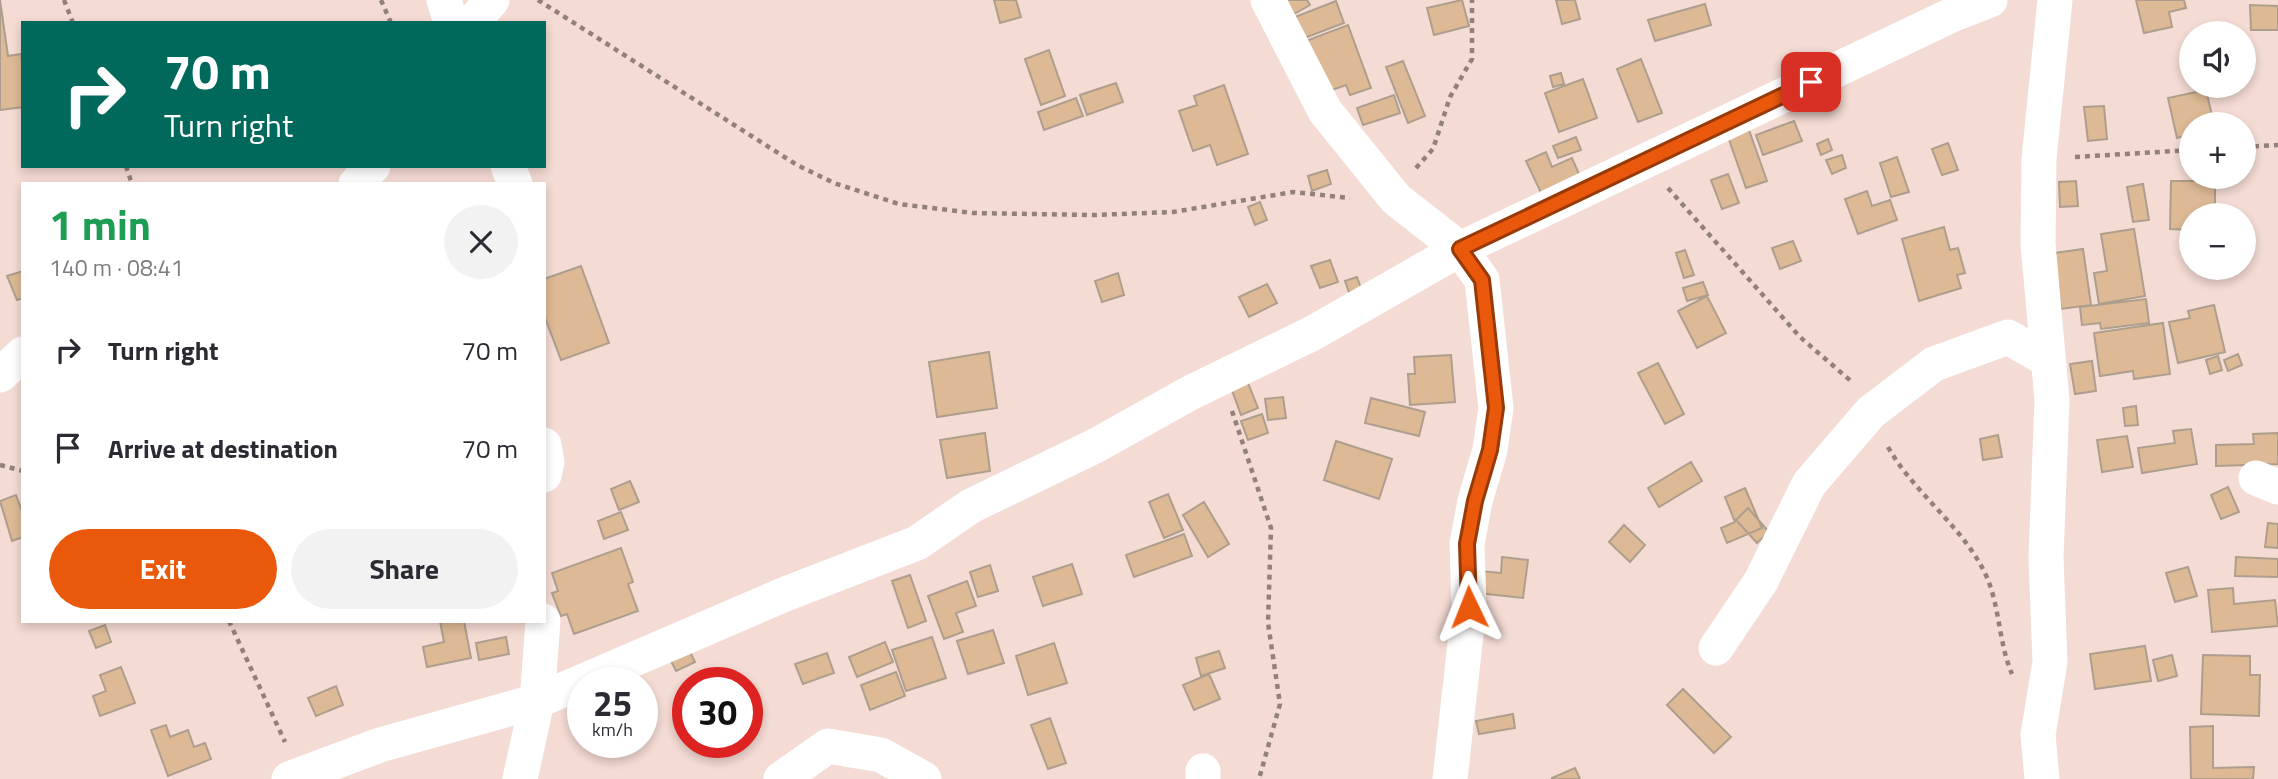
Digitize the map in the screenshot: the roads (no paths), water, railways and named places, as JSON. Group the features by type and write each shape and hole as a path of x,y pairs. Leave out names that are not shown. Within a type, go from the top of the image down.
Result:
{"street":[{"path":"444,0 450,21"},
{"path":"474,21 492,0"},
{"path":"1268,0 1325,111 1396,199 1460,249 1482,280 1496,408 1490,450 1475,501 1467,544 1469,607 1450,779"},
{"path":"294,777 380,745 537,701 783,595 917,543 971,506 1095,446 1221,377 1313,332 1460,249 1954,14 1990,0"},
{"path":"2042,779 2038,734 2050,662 2046,558 2052,400 2038,244 2039,159 2055,0"},
{"path":"358,182 371,168"},
{"path":"1716,648 1761,581 1809,484 1871,412 1934,364 2008,337 2048,360"},
{"path":"0,375 21,356"},
{"path":"528,772 543,623"},
{"path":"781,779 828,746 881,755 924,779"}]}
